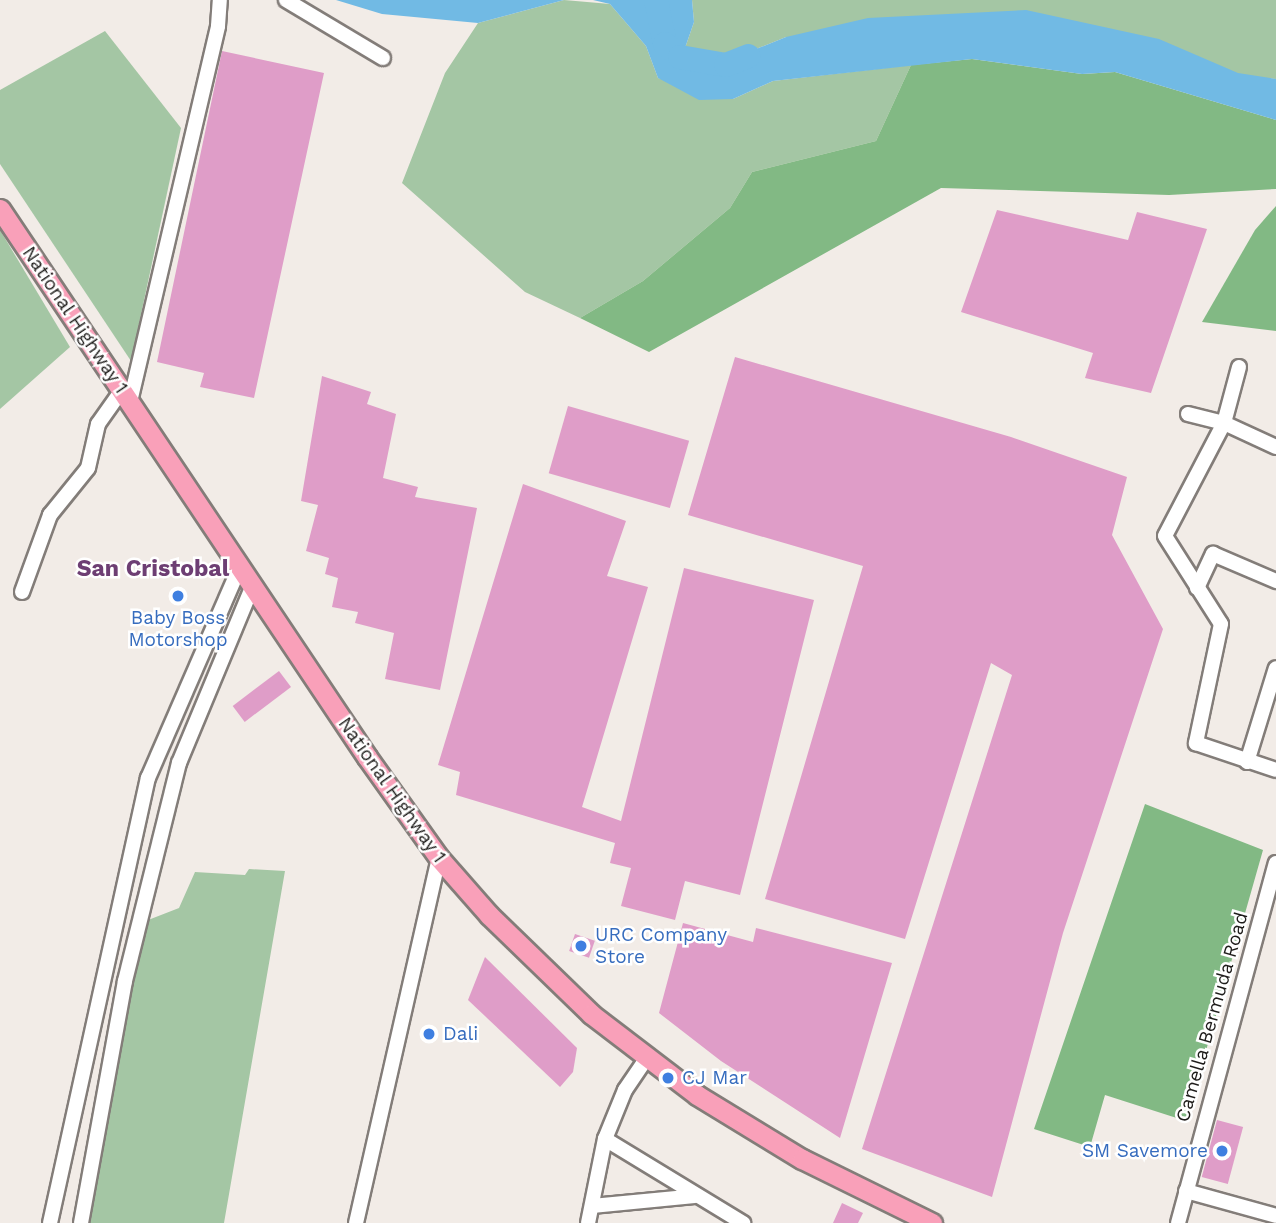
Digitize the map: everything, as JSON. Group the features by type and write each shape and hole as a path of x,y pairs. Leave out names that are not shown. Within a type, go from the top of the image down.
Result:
{"highway":[{"name":"National Highway 1","path":"0,208 439,858 535,963 591,1014 697,1095 802,1159 932,1223"}],"street":[{"path":"22,592 50,515 88,468 98,424 126,396 218,26 220,0"},
{"path":"286,0 383,58"},
{"path":"1239,367 1224,423 1165,536 1221,624 1196,743 1276,771"},
{"path":"1188,414 1224,423 1276,447"},
{"path":"1197,588 1213,554 1276,581"},
{"path":"50,1223 148,778 240,566"},
{"path":"81,1223 125,981 179,763 253,585"},
{"path":"1247,762 1276,668"},
{"path":"356,1223 439,858"},
{"name":"Camella Bermuda Road","path":"1178,1223 1275,871"},
{"path":"589,1223 605,1139 625,1090 648,1056"},
{"path":"605,1139 695,1196 744,1223"},
{"path":"1186,1191 1275,1212"},
{"path":"592,1206 695,1196"}],"green space":[{"path":"564,0 610,4 646,46 658,78 733,99 773,81 911,65 876,141 752,172 730,208 643,281 580,318 525,292 402,183 445,73 478,23"},
{"path":"692,0 1276,0 1276,79 786,37 709,68 692,64 685,48 694,22"},
{"path":"105,31 181,128 131,361 0,164 0,90"},
{"path":"972,59 1082,74 1115,72 1276,120 1276,189 1169,195 941,188 649,352 580,318 643,281 730,208 752,172 876,141 911,65"},
{"path":"1276,206 1276,331 1202,322 1255,230"},
{"path":"0,230 70,347 0,409"},
{"path":"1145,804 1263,850 1186,1121 1105,1095 1090,1147 1034,1129"},
{"path":"249,869 285,871 224,1223 86,1223 143,922 179,908 195,872 245,875"}],"water":[{"path":"336,0 564,0 478,23 382,14"},
{"path":"593,0 692,0 694,22 685,48 692,64 709,68 786,37 868,18 1026,10 1159,39 1238,73 1276,79 1276,120 1115,72 1082,74 972,59 773,81 733,99 699,100 658,78 646,46 610,4"}],"building":[{"path":"222,51 324,73 254,398 200,387 204,373 157,362"},
{"path":"997,210 1128,240 1137,212 1207,229 1151,393 1085,378 1093,353 961,312"},
{"path":"735,357 1011,437 1127,477 1112,535 1163,629 1063,933 992,1197 862,1149 1012,675 991,663 905,939 765,899 863,566 688,515"},
{"path":"322,376 371,392 367,404 396,414 383,478 418,487 415,497 477,508 440,690 385,679 394,633 355,623 358,612 332,607 338,578 325,574 329,558 306,551 318,505 301,501"},
{"path":"568,406 689,441 670,508 549,473"},
{"path":"523,484 626,521 607,576 648,587 582,807 621,821 684,568 814,600 740,895 685,881 675,920 621,906 631,868 610,863 615,843 456,795 460,772 438,765"},
{"path":"279,671 291,687 245,722 233,706"},
{"path":"683,923 753,942 756,928 892,963 840,1138 721,1061 659,1013"},
{"name":"URC Company Store","path":"575,934 595,941 589,958 569,951"},
{"path":"485,957 577,1048 573,1072 560,1087 468,1000"},
{"name":"SM Savemore","path":"1217,1120 1243,1127 1228,1184 1202,1177"},
{"path":"842,1203 863,1213 858,1223 833,1223"}],"waterway":[{"path":"656,0 665,44 680,57 726,65 748,56"}],"place":[{"name":"Baby Boss Motorshop","path":"178,596"},
{"name":"URC Company Store","path":"581,946"},
{"name":"Dali","path":"429,1034"},
{"name":"CJ Mar","path":"668,1078"},
{"name":"SM Savemore","path":"1222,1151"}],"district":[{"name":"San Cristobal","path":"153,569"}]}
